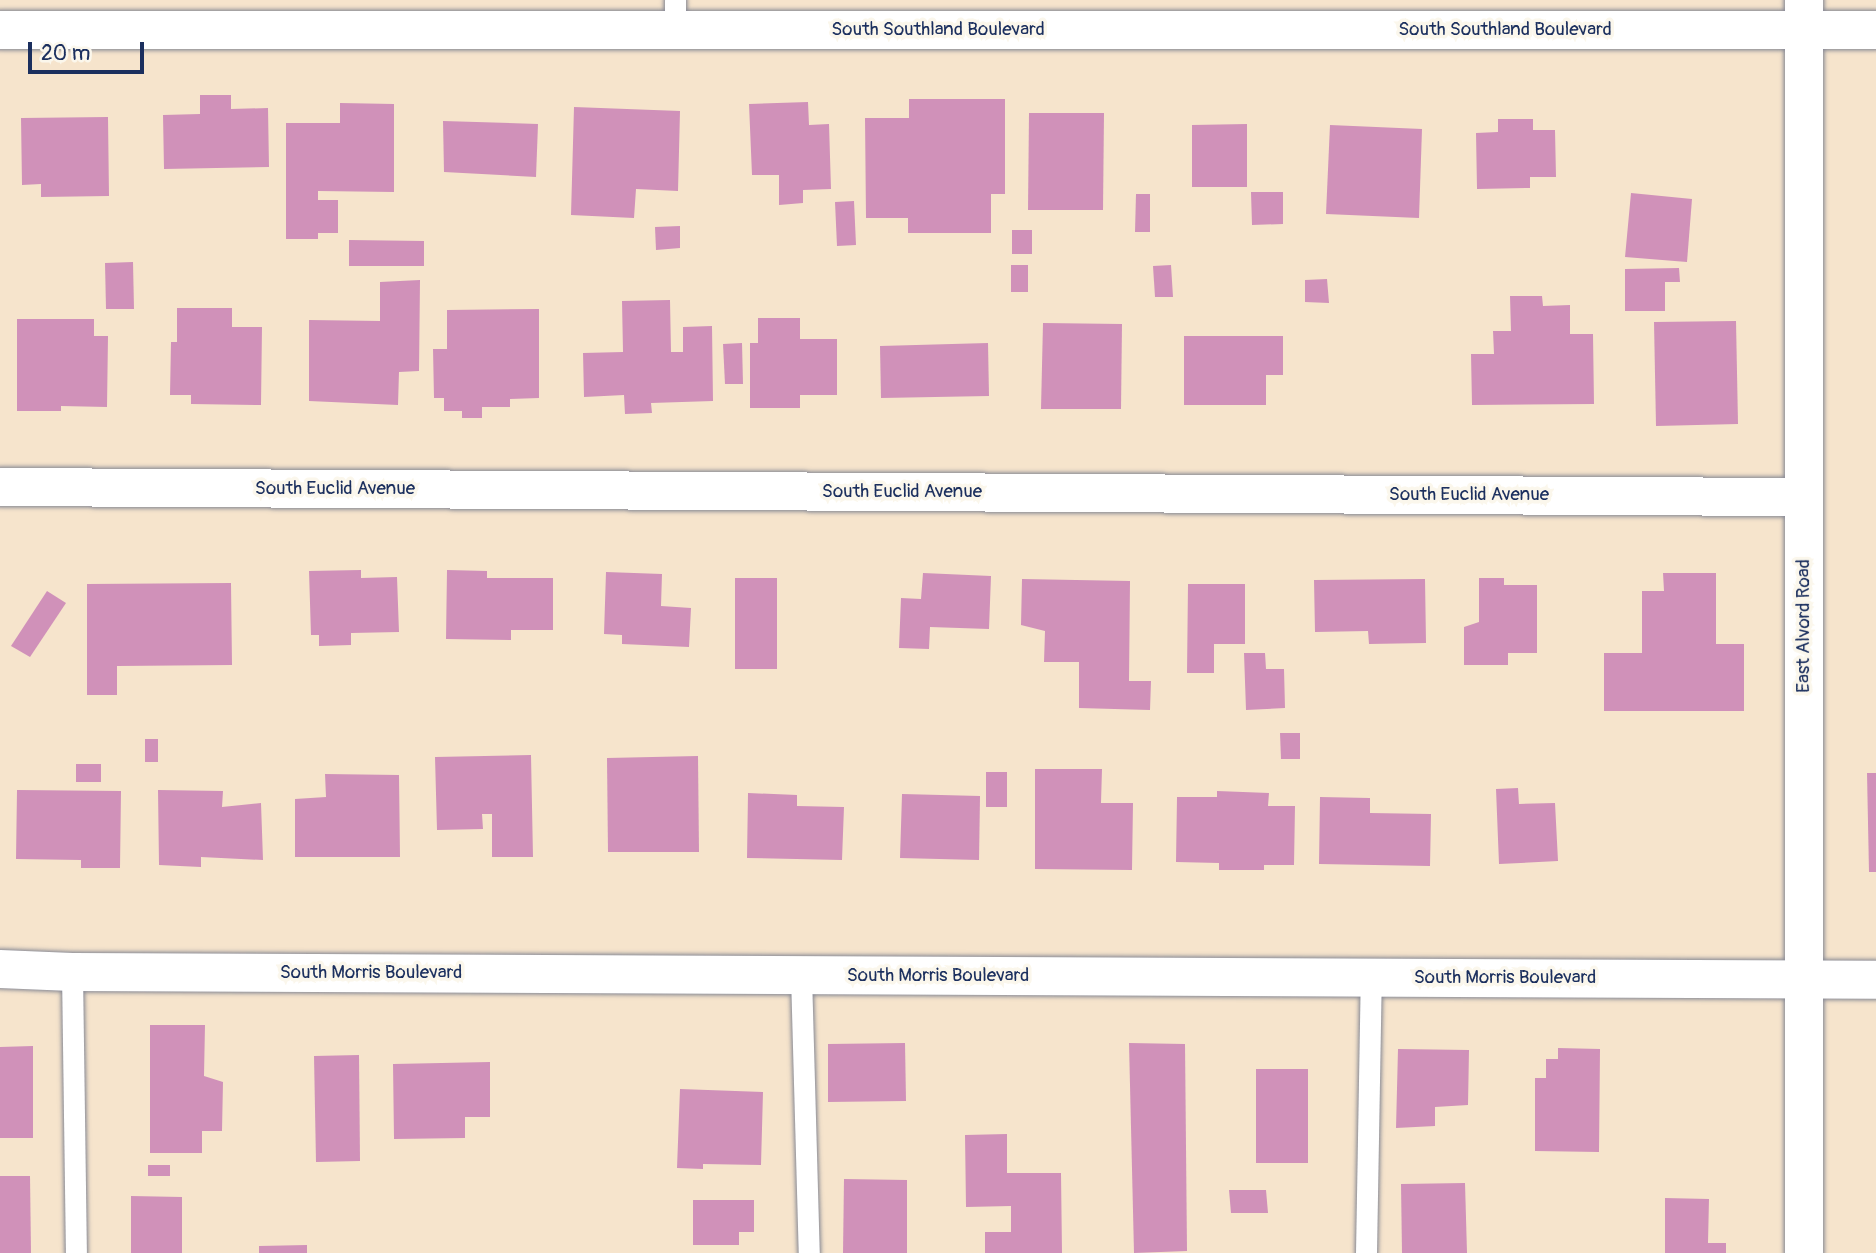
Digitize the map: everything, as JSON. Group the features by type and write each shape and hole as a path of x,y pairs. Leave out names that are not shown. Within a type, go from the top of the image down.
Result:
{"street":[{"name":"South Southland Boulevard","path":"0,30 675,15 1803,15 1876,30"},
{"name":"East Alvord Road","path":"1803,15 1804,1253"},
{"name":"South Euclid Avenue","path":"0,487 1804,497"},
{"name":"South Morris Boulevard","path":"0,969 72,972 1876,979"}],"lane":[{"path":"72,972 76,1253"},
{"path":"802,975 809,1253"},
{"path":"1366,1253 1371,978"}],"building":[{"path":"200,95 231,95 231,109 268,108 269,167 164,169 163,115 200,114"},
{"path":"909,99 1005,99 1005,194 991,194 991,233 908,233 908,218 866,218 865,118 909,118"},
{"path":"808,102 809,125 829,124 831,189 803,190 803,203 779,205 779,175 752,175 749,104"},
{"path":"340,103 394,104 394,192 318,191 318,200 338,200 338,233 318,233 318,239 286,239 286,123 340,123"},
{"path":"574,107 680,111 678,191 636,189 634,218 571,215"},
{"path":"1029,113 1104,113 1103,210 1028,210"},
{"path":"108,117 109,196 41,197 41,184 22,185 21,118"},
{"path":"1498,119 1533,119 1533,130 1555,130 1556,177 1530,177 1530,188 1477,189 1476,133 1498,132"},
{"path":"443,121 538,124 536,177 444,172"},
{"path":"1247,124 1247,187 1192,187 1192,125"},
{"path":"1330,125 1422,129 1419,218 1326,214"},
{"path":"1251,192 1283,192 1283,224 1252,225"},
{"path":"1631,193 1692,199 1687,262 1625,257"},
{"path":"1136,194 1150,194 1150,232 1135,232"},
{"path":"854,201 856,245 837,246 835,202"},
{"path":"680,226 680,248 656,250 655,227"},
{"path":"1012,230 1032,230 1032,254 1012,254"},
{"path":"349,240 424,241 424,266 349,266"},
{"path":"133,262 134,309 106,309 105,263"},
{"path":"1011,265 1028,265 1028,292 1011,292"},
{"path":"1171,265 1173,297 1155,297 1153,266"},
{"path":"1679,268 1680,282 1665,282 1665,311 1625,311 1625,269"},
{"path":"1327,279 1329,303 1305,302 1305,280"},
{"path":"420,280 419,371 399,372 398,405 309,401 309,320 380,321 380,282"},
{"path":"1510,296 1542,296 1543,306 1570,305 1570,334 1593,334 1594,404 1472,405 1471,354 1494,354 1493,331 1511,331"},
{"path":"670,300 671,352 683,352 683,327 712,326 713,401 651,403 652,413 625,414 624,395 584,397 583,353 623,352 622,301"},
{"path":"177,308 232,308 232,327 262,327 261,405 191,404 191,395 170,395 171,342 177,342"},
{"path":"539,309 539,398 510,399 510,407 482,407 482,418 462,418 462,411 444,411 444,398 434,398 433,349 447,349 447,310"},
{"path":"758,318 800,318 800,339 837,339 837,395 800,395 800,408 750,408 750,343 758,343"},
{"path":"17,319 94,319 94,336 108,336 107,407 61,406 61,411 17,411"},
{"path":"1736,321 1738,424 1656,426 1654,322"},
{"path":"1043,323 1122,324 1121,409 1041,409"},
{"path":"1184,336 1283,336 1283,375 1266,375 1266,405 1184,405"},
{"path":"742,343 743,384 725,384 723,344"},
{"path":"988,343 989,396 881,398 880,346"},
{"path":"361,570 361,578 397,577 399,632 351,633 351,645 319,646 319,635 311,635 309,571"},
{"path":"447,570 487,571 487,578 553,578 553,630 511,630 511,640 446,639"},
{"path":"606,572 662,574 661,606 691,608 689,647 622,644 622,635 604,634"},
{"path":"923,573 991,576 989,629 930,627 929,649 899,648 901,598 921,599"},
{"path":"1663,573 1716,573 1716,644 1744,644 1744,711 1604,711 1604,653 1642,653 1642,591 1664,591"},
{"path":"735,578 777,578 777,669 735,669"},
{"path":"1479,578 1504,578 1504,585 1537,585 1537,653 1508,653 1508,665 1464,665 1464,627 1479,622"},
{"path":"1022,579 1130,581 1129,681 1151,681 1150,710 1079,708 1079,662 1044,662 1045,631 1021,625"},
{"path":"1425,579 1426,643 1369,644 1368,631 1315,632 1314,580"},
{"path":"231,583 232,665 117,666 117,695 87,695 87,584"},
{"path":"1188,584 1245,584 1245,644 1214,644 1214,673 1187,673"},
{"path":"47,591 66,603 30,657 11,646"},
{"path":"1244,653 1265,653 1266,669 1284,669 1285,708 1246,710"},
{"path":"1280,733 1300,733 1300,759 1281,759"},
{"path":"145,739 158,739 158,762 145,762"},
{"path":"531,755 533,857 492,857 492,814 482,814 483,829 437,830 435,757"},
{"path":"698,756 699,852 608,852 607,758"},
{"path":"76,764 101,764 101,782 76,782"},
{"path":"1035,769 1102,769 1101,803 1133,803 1132,870 1035,869"},
{"path":"986,772 1007,772 1007,807 986,807"},
{"path":"1867,773 1876,773 1876,872 1869,872"},
{"path":"325,774 399,775 400,857 295,857 295,799 326,797"},
{"path":"1518,788 1519,804 1555,803 1558,861 1499,864 1496,789"},
{"path":"17,790 121,791 120,868 81,868 81,860 16,859"},
{"path":"158,790 223,791 222,807 261,803 263,860 201,857 201,867 159,865"},
{"path":"1217,791 1269,793 1268,806 1295,806 1294,865 1264,865 1264,870 1219,870 1219,863 1176,862 1177,797 1217,797"},
{"path":"748,793 797,795 797,806 844,807 842,860 747,858"},
{"path":"902,794 980,796 979,860 900,858"},
{"path":"1320,797 1370,798 1370,813 1431,814 1430,866 1319,864"},
{"path":"150,1025 205,1025 204,1076 223,1082 222,1131 202,1131 202,1153 150,1153"},
{"path":"905,1043 906,1101 828,1102 828,1044"},
{"path":"1129,1043 1185,1044 1187,1251 1134,1253"},
{"path":"33,1046 33,1138 0,1138 0,1047"},
{"path":"1558,1048 1600,1049 1599,1152 1535,1151 1535,1078 1546,1078 1546,1059 1558,1059"},
{"path":"1398,1049 1469,1050 1468,1105 1435,1107 1435,1126 1396,1128"},
{"path":"359,1055 360,1161 316,1162 314,1056"},
{"path":"490,1062 490,1117 465,1117 465,1138 394,1139 393,1064"},
{"path":"1256,1069 1308,1069 1308,1163 1256,1163"},
{"path":"680,1089 763,1092 761,1165 703,1164 703,1169 677,1168"},
{"path":"1007,1134 1007,1173 1061,1173 1062,1253 985,1253 985,1232 1011,1232 1011,1206 966,1207 965,1135"},
{"path":"148,1165 170,1165 170,1176 148,1176"},
{"path":"0,1176 30,1176 31,1253 0,1253"},
{"path":"844,1179 907,1180 907,1253 843,1253"},
{"path":"1465,1183 1467,1253 1402,1253 1401,1184"},
{"path":"1229,1190 1266,1190 1268,1213 1231,1213"},
{"path":"131,1196 182,1197 182,1253 131,1253"},
{"path":"1665,1198 1709,1199 1708,1243 1726,1243 1726,1253 1665,1253"},
{"path":"693,1200 754,1200 754,1232 739,1232 739,1245 693,1245"},
{"path":"307,1245 307,1253 259,1253 259,1246"}]}
